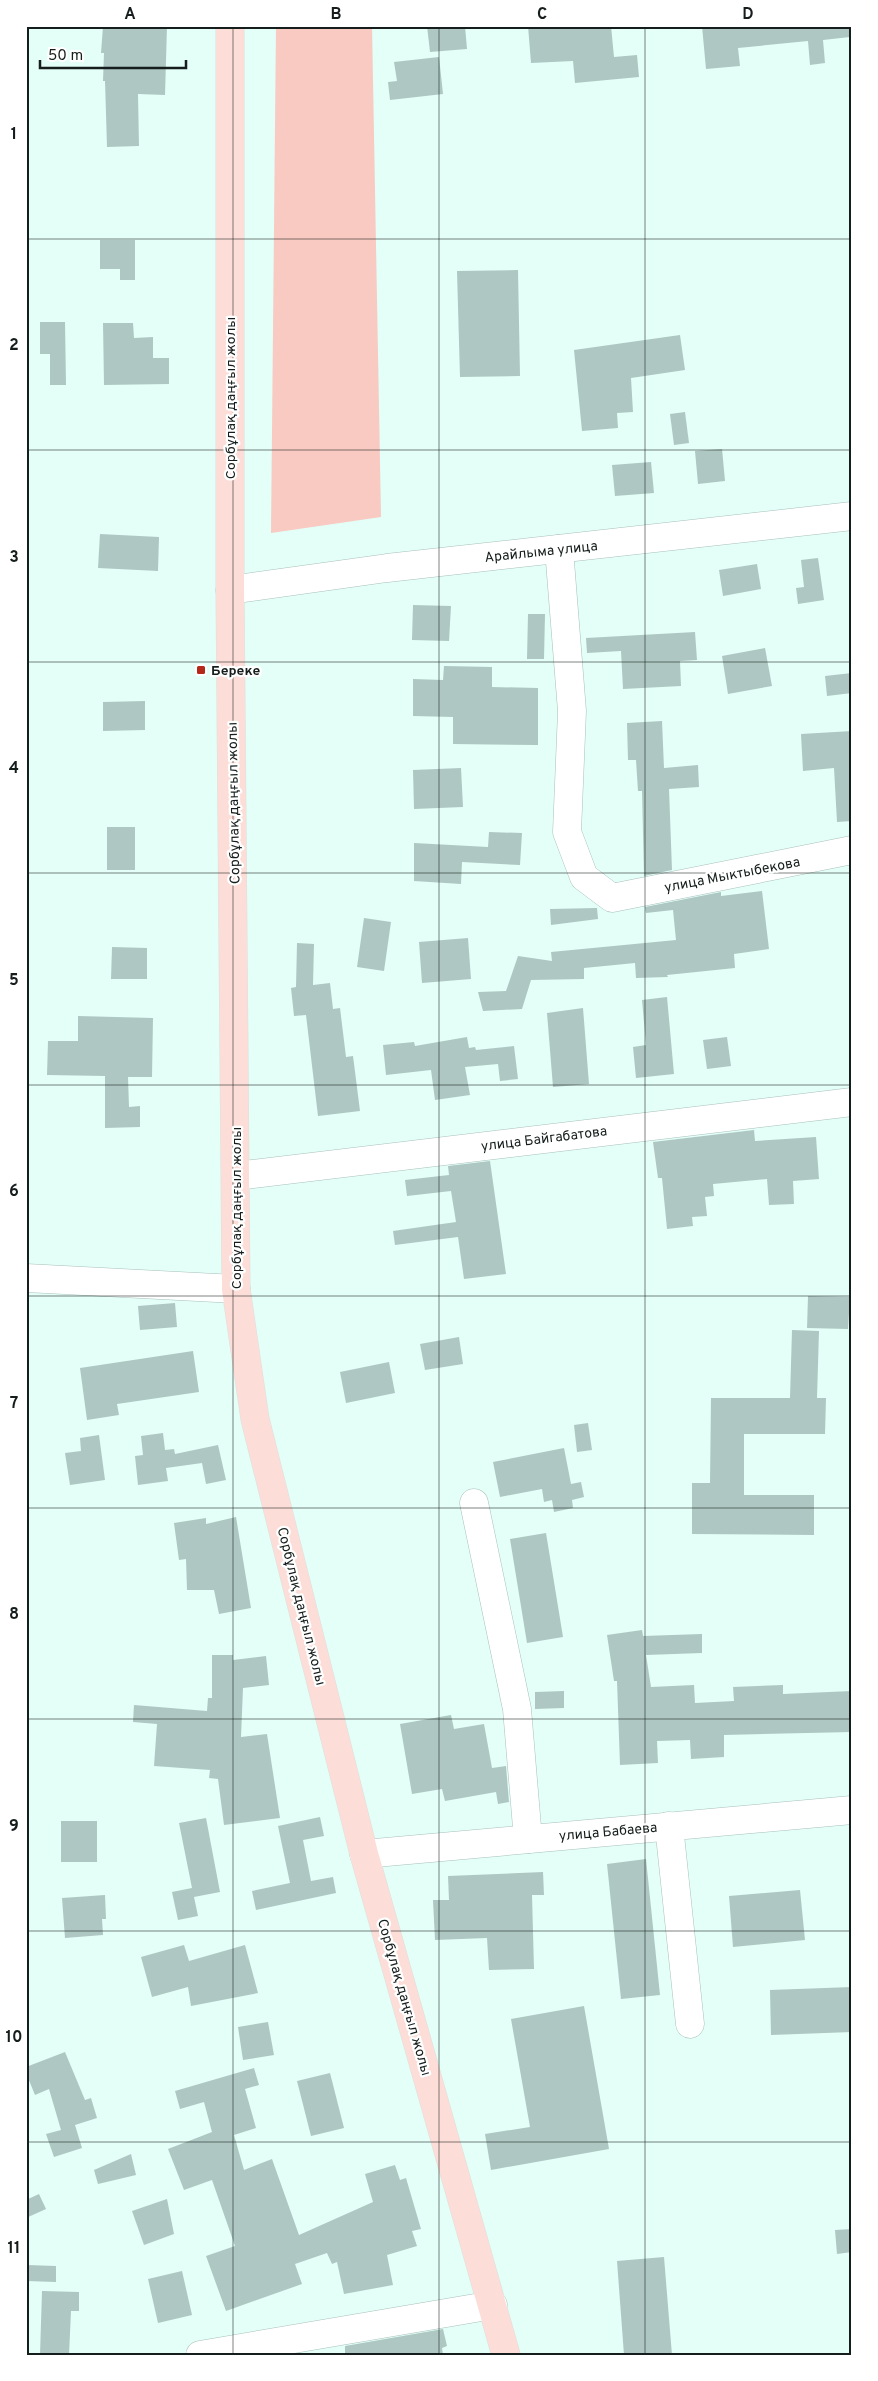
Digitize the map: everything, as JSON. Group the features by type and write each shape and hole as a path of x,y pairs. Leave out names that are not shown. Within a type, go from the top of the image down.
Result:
{"main road":[{"name":"Сорбұлақ даңғыл жолы","path":"230,26 230,590 236,1289 255,1420 364,1854 506,2355"}],"street":[{"name":"Арайлыма улица","path":"230,590 387,568 852,516"},
{"name":"улица Мыктыбекова","path":"560,549 572,711 567,832 584,877 612,898 852,850"},
{"name":"улица Байгабатова","path":"236,1176 852,1102"},
{"path":"26,1278 236,1289"},
{"path":"474,1503 517,1709 528,1839"},
{"name":"улица Бабаева","path":"364,1854 852,1810"},
{"path":"669,1826 690,2024"},
{"path":"200,2355 493,2305"}],"shaded area":[{"path":"276,26 372,26 381,517 271,533"}],"building":[{"path":"103,26 167,26 165,95 138,94 139,146 107,147 105,81 103,81 104,53 101,53"},
{"path":"427,26 465,26 467,49 430,52"},
{"path":"528,26 611,26 614,57 637,55 639,77 575,83 573,61 531,63"},
{"path":"702,26 849,26 850,37 823,40 825,63 810,65 808,41 738,48 740,66 706,69"},
{"path":"439,57 443,94 390,100 388,82 397,81 394,62"},
{"path":"100,240 135,240 135,280 120,280 120,269 100,269"},
{"path":"518,270 520,376 460,377 457,271"},
{"path":"40,322 65,322 66,385 50,385 50,354 40,354"},
{"path":"103,323 133,323 134,338 153,337 153,358 169,358 169,384 104,385"},
{"path":"680,335 685,370 631,378 633,412 617,413 618,428 582,431 574,350"},
{"path":"685,412 689,443 674,445 670,414"},
{"path":"722,449 725,481 698,484 695,451"},
{"path":"651,462 654,493 615,496 612,465"},
{"path":"100,534 159,537 158,571 98,568"},
{"path":"818,558 824,600 798,604 796,588 804,587 801,560"},
{"path":"757,564 761,589 723,596 719,570"},
{"path":"413,605 451,606 449,641 412,640"},
{"path":"528,614 545,614 544,659 527,659"},
{"path":"695,632 697,660 680,661 681,686 623,689 621,651 587,653 586,638"},
{"path":"765,648 772,686 728,694 722,656"},
{"path":"444,666 492,667 492,687 538,688 538,745 453,744 453,717 413,716 413,679 443,680"},
{"path":"852,673 852,693 827,696 825,676"},
{"path":"145,701 145,730 103,731 103,702"},
{"path":"662,721 664,768 698,765 699,787 669,789 672,870 644,876 642,791 638,791 636,760 628,760 627,723"},
{"path":"852,731 852,821 837,822 834,768 803,771 801,734"},
{"path":"461,768 463,807 414,809 413,770"},
{"path":"107,827 135,827 135,870 107,870"},
{"path":"489,832 522,833 520,865 462,862 461,884 414,881 414,843 488,847"},
{"path":"762,891 769,949 734,954 735,968 667,975 668,977 636,978 635,963 584,968 584,979 531,980 522,1009 483,1011 478,992 506,991 518,956 552,961 551,952 676,940 673,910 646,913 645,907 721,892 721,896"},
{"path":"597,908 598,919 551,925 550,909"},
{"path":"364,918 391,922 384,971 357,967"},
{"path":"468,938 471,979 422,983 419,942"},
{"path":"297,943 314,944 313,985 330,983 333,1009 340,1008 346,1057 353,1056 360,1111 318,1116 306,1015 294,1016 291,988 296,987"},
{"path":"112,947 147,948 147,979 111,979"},
{"path":"667,997 674,1074 636,1078 633,1047 646,1045 642,1000"},
{"path":"583,1008 589,1084 553,1087 547,1013"},
{"path":"78,1016 153,1018 152,1077 128,1077 129,1107 140,1106 140,1127 105,1128 105,1076 47,1075 48,1041 78,1041"},
{"path":"467,1037 469,1048 475,1047 476,1050 514,1046 518,1079 500,1081 498,1064 465,1067 470,1095 435,1100 431,1070 386,1075 383,1045 414,1042 415,1046"},
{"path":"727,1037 731,1066 707,1069 703,1040"},
{"path":"754,1130 755,1141 816,1137 819,1179 793,1181 794,1204 769,1205 767,1179 713,1184 714,1196 705,1197 707,1216 692,1217 693,1226 667,1229 662,1178 658,1178 653,1142"},
{"path":"490,1161 506,1274 464,1279 458,1237 395,1245 393,1231 456,1222 451,1191 407,1196 405,1180 449,1175 448,1166"},
{"path":"808,1296 850,1297 848,1329 807,1328"},
{"path":"175,1303 177,1327 140,1330 138,1306"},
{"path":"792,1330 819,1331 817,1398 826,1398 825,1434 744,1434 744,1495 814,1495 814,1535 692,1534 692,1483 710,1483 711,1398 790,1398"},
{"path":"459,1337 463,1364 425,1370 420,1344"},
{"path":"193,1351 199,1392 117,1404 119,1415 87,1420 80,1368"},
{"path":"389,1362 395,1393 346,1403 340,1372"},
{"path":"588,1423 592,1450 577,1452 574,1425"},
{"path":"163,1433 165,1450 174,1449 175,1454 218,1445 226,1480 206,1484 202,1463 166,1468 168,1481 138,1485 135,1456 143,1455 141,1436"},
{"path":"99,1435 105,1480 70,1485 65,1453 81,1451 80,1438"},
{"path":"564,1448 571,1484 581,1482 584,1497 572,1500 573,1508 554,1512 552,1500 544,1502 542,1489 500,1497 493,1462"},
{"path":"236,1517 251,1608 219,1614 214,1590 187,1590 186,1559 179,1560 174,1523 206,1518 206,1524"},
{"path":"546,1533 563,1637 527,1643 510,1539"},
{"path":"642,1630 643,1636 702,1634 702,1653 646,1655 651,1687 694,1685 695,1703 734,1701 733,1687 783,1685 783,1694 852,1691 852,1732 724,1735 724,1757 691,1759 690,1740 657,1741 658,1763 620,1765 617,1681 614,1681 607,1635"},
{"path":"212,1655 233,1655 233,1660 266,1656 269,1685 243,1688 241,1737 267,1734 280,1818 224,1825 218,1779 209,1778 210,1770 154,1766 157,1724 133,1722 134,1705 207,1711 208,1698 212,1698"},
{"path":"564,1691 564,1708 535,1709 535,1692"},
{"path":"451,1715 454,1729 484,1724 492,1768 506,1766 509,1802 498,1804 496,1792 445,1801 442,1789 412,1794 400,1724"},
{"path":"320,1817 324,1836 303,1840 311,1881 333,1877 336,1893 256,1910 252,1891 290,1883 278,1826"},
{"path":"206,1818 220,1892 194,1897 198,1916 178,1920 172,1892 192,1888 179,1823"},
{"path":"61,1821 97,1821 97,1862 61,1862"},
{"path":"646,1859 660,1995 621,1999 607,1864"},
{"path":"543,1872 544,1895 532,1895 534,1969 489,1970 487,1938 435,1940 433,1900 449,1900 448,1876"},
{"path":"800,1890 805,1940 733,1947 729,1896"},
{"path":"105,1895 106,1919 102,1919 103,1935 65,1938 62,1898"},
{"path":"184,1945 189,1961 245,1945 258,1993 191,2006 188,1987 152,1997 141,1957"},
{"path":"852,1987 852,2032 771,2035 770,1990"},
{"path":"584,2006 609,2149 491,2170 485,2134 530,2127 511,2019"},
{"path":"268,2022 274,2055 243,2060 238,2027"},
{"path":"65,2052 85,2100 91,2098 97,2118 75,2125 82,2148 54,2157 46,2134 61,2130 49,2089 35,2095 26,2073 26,2067"},
{"path":"254,2068 259,2085 245,2089 256,2128 234,2135 244,2170 272,2159 299,2235 373,2202 365,2174 395,2165 400,2180 406,2178 421,2229 412,2231 417,2246 387,2255 393,2285 344,2294 337,2262 332,2264 327,2253 295,2264 302,2284 226,2311 206,2256 235,2246 212,2180 184,2190 168,2149 212,2132 204,2102 180,2109 175,2091"},
{"path":"330,2073 344,2128 311,2136 297,2081"},
{"path":"131,2154 136,2175 98,2184 94,2170"},
{"path":"39,2194 46,2209 26,2218 26,2200"},
{"path":"167,2199 174,2234 144,2245 132,2211"},
{"path":"852,2229 852,2252 837,2254 835,2230"},
{"path":"664,2257 672,2355 624,2355 617,2261"},
{"path":"27,2265 56,2266 56,2282 26,2281"},
{"path":"182,2271 192,2315 158,2323 148,2279"},
{"path":"42,2291 79,2292 79,2311 71,2311 69,2355 40,2355"},
{"path":"443,2329 447,2346 442,2348 443,2355 345,2355 345,2346"}],"place":[{"name":"Береке","path":"201,670"}]}
